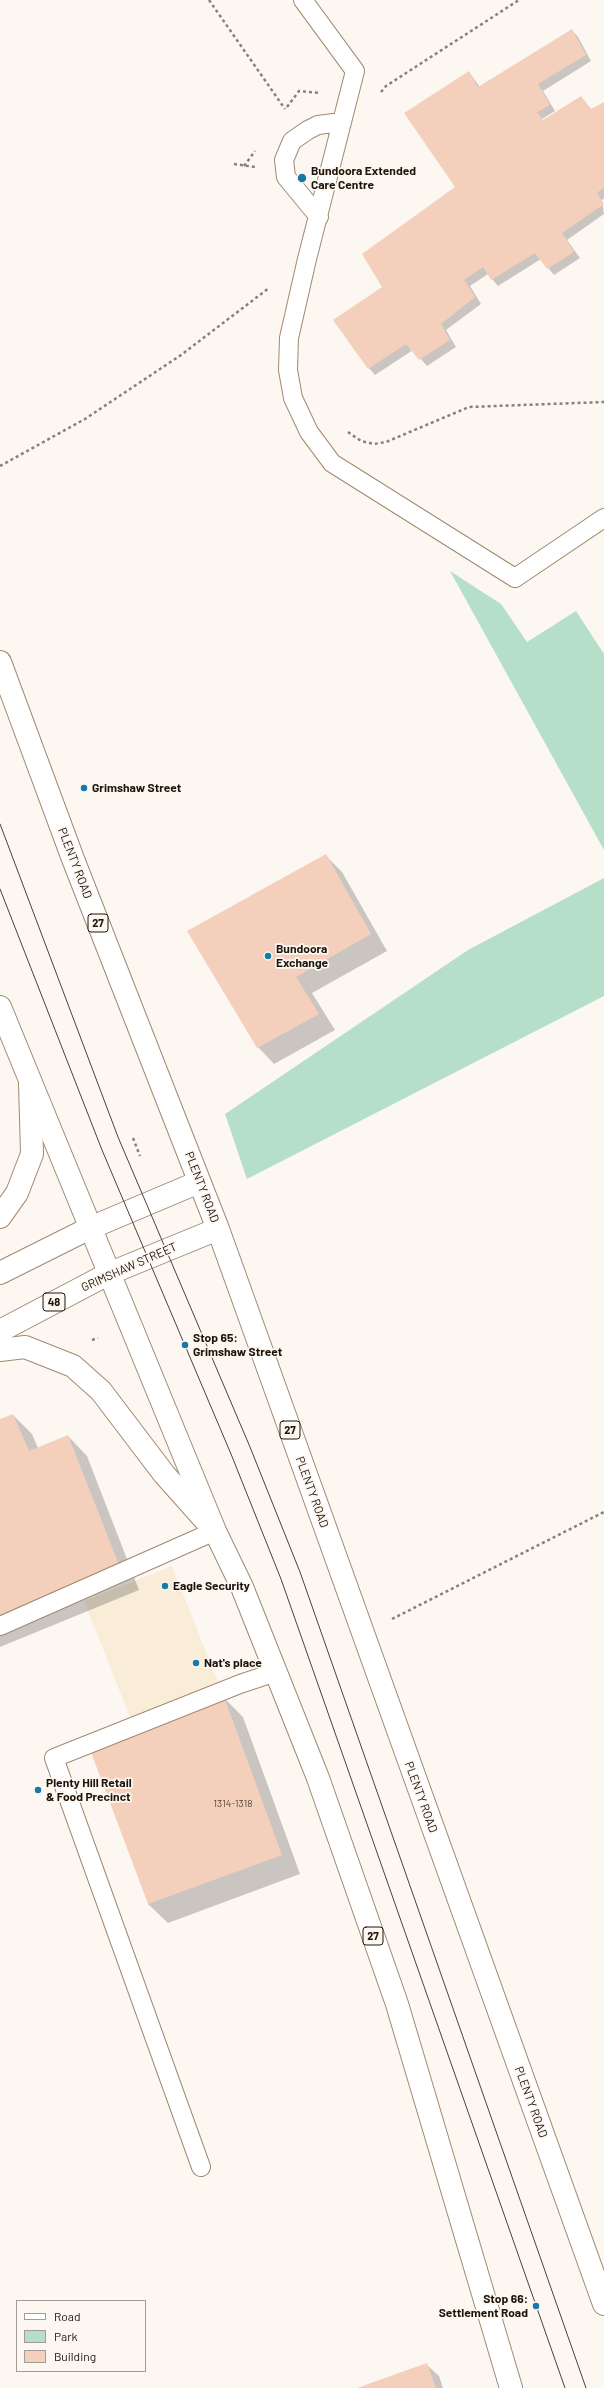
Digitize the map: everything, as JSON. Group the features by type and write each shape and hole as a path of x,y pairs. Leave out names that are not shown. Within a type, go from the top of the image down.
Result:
{"main road":[{"name":"PLENTY ROAD","path":"0,662 73,859 218,1229 604,2304"},
{"name":"27","path":"0,1007 30,1084 215,1531 242,1587 318,1778 397,2004 511,2388"},
{"path":"0,1217 17,1193 32,1154 30,1084"},
{"path":"0,1274 90,1228 199,1182"},
{"name":"GRIMSHAW STREET","path":"0,1331 108,1274 218,1229"},
{"path":"0,1350 25,1347 73,1366 101,1391 164,1474 215,1531"}],"lane":[{"path":"303,0 355,71 319,217 307,259 289,338 288,370 293,398 309,432 332,463 515,578 604,518"},
{"path":"319,217 286,177 284,160 292,141 308,130 318,125 342,122"},
{"path":"0,1626 215,1531"},
{"path":"201,2167 54,1758 240,1684 276,1672"}],"path":[{"path":"209,0 286,110"},
{"path":"378,96 386,86 519,0"},
{"path":"0,466 85,419 181,355 307,259"},
{"path":"343,429 361,441 374,444 386,442 469,407 604,402"},
{"path":"133,1138 140,1156"},
{"path":"362,1632 389,1622 604,1512"}],"shaded area":[{"path":"172,1566 218,1682 130,1717 84,1601"}],"green space":[{"path":"450,571 501,604 527,642 576,611 604,654 604,850"},
{"path":"604,878 604,996 247,1179 225,1114 468,950"}],"building":[{"path":"572,29 586,55 538,84 550,105 537,112 543,120 581,96 591,109 604,102 604,187 597,193 604,204 562,233 574,252 547,269 535,253 491,280 483,267 464,280 475,297 441,324 450,340 419,360 406,344 368,369 333,320 382,287 362,254 455,187 404,113 469,71 478,87"},
{"name":"Bundoora Exchange","path":"326,854 371,934 296,977 319,1014 257,1048 187,931"},
{"path":"13,1414 29,1451 68,1435 121,1570 0,1620 0,1419"},
{"path":"224,1697 282,1855 148,1904 89,1747"},
{"path":"427,2363 436,2388 357,2388"}],"tram line":[{"path":"0,824 118,1137 250,1447 300,1572 586,2388"},
{"path":"0,889 102,1150 231,1454 281,1579 565,2388"}],"place":[{"name":"Bundoora Extended Care Centre","path":"302,178"},
{"name":"Grimshaw Street","path":"84,788"},
{"name":"Bundoora Exchange","path":"268,956"},
{"name":"Stop 65: Grimshaw Street","path":"185,1345"},
{"name":"Eagle Security","path":"165,1586"},
{"name":"Nat's place","path":"196,1663"},
{"name":"Plenty Hill Retail & Food Precinct","path":"38,1790"},
{"name":"Stop 66: Settlement Road","path":"536,2306"}]}
